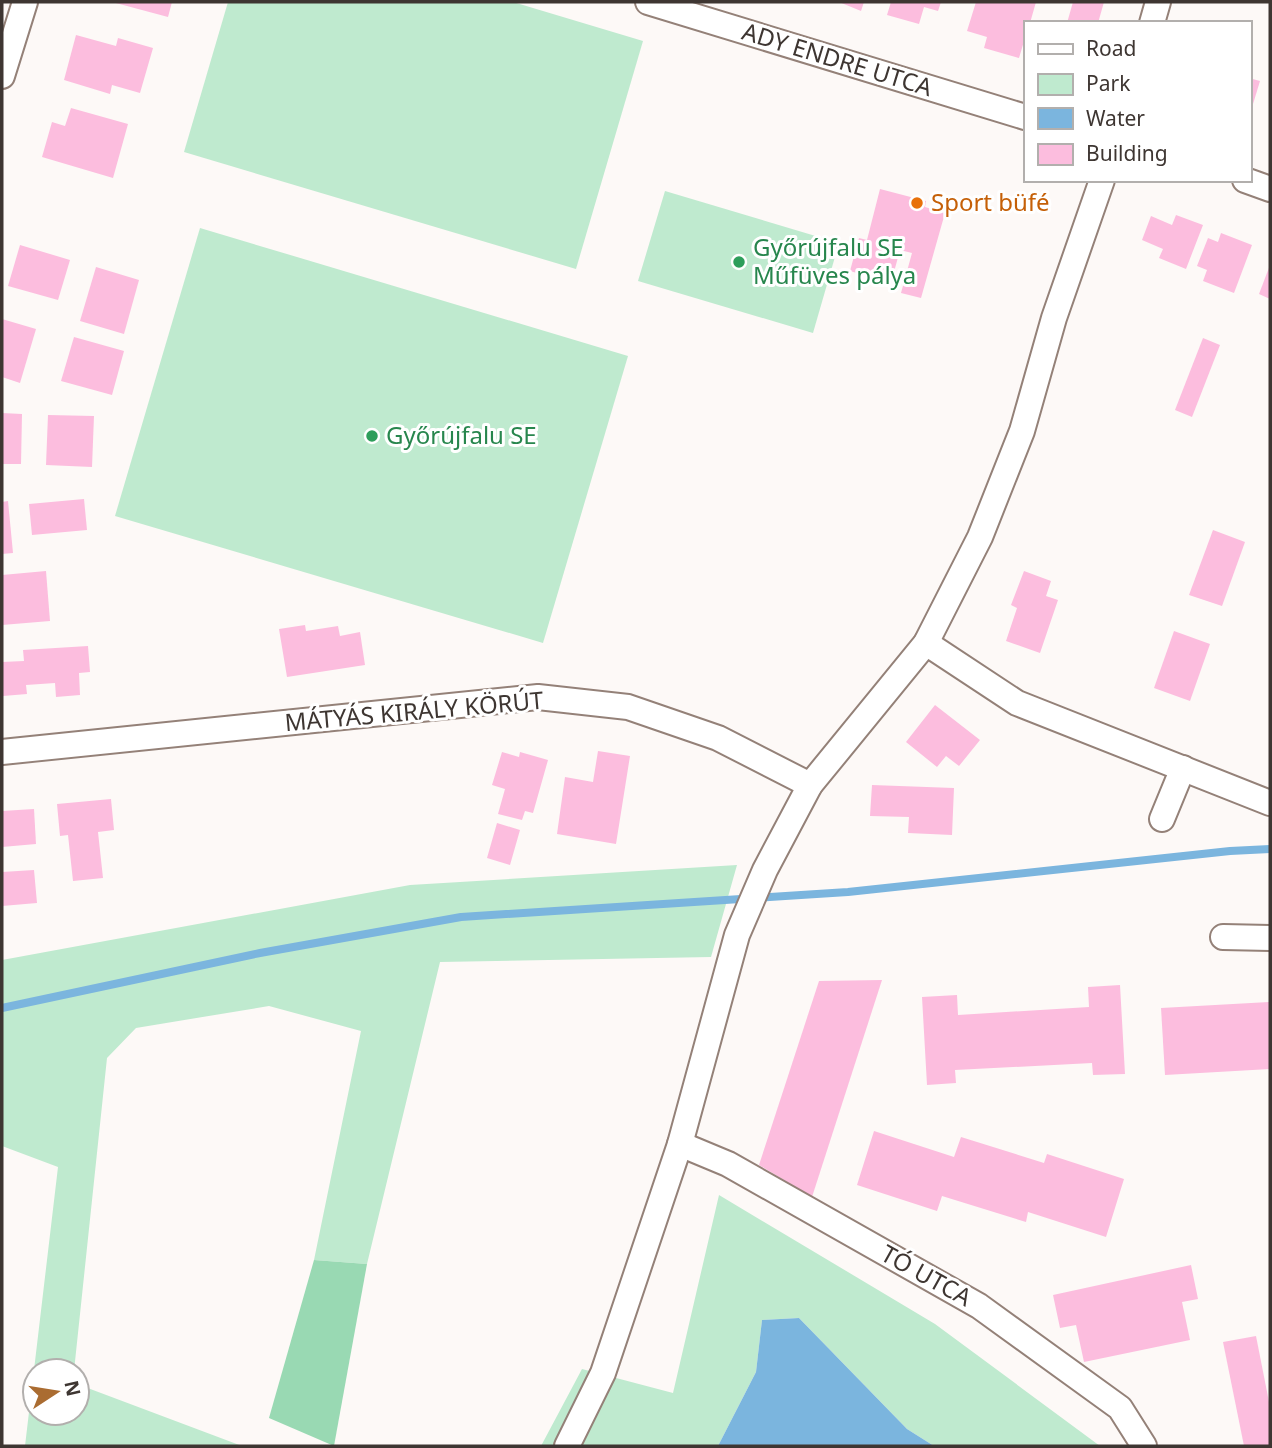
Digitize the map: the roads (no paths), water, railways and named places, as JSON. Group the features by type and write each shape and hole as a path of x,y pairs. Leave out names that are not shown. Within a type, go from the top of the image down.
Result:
{"street":[{"path":"2,76 25,2"},
{"name":"ADY ENDRE UTCA","path":"648,2 1024,117"},
{"path":"1153,21 1158,2"},
{"path":"568,1446 603,1373 680,1144 737,935 765,870 810,785 926,643 980,537 1022,431 1054,318 1101,182"},
{"path":"1251,182 1270,188"},
{"path":"926,643 1017,703 1270,803"},
{"name":"MÁTYÁS KIRÁLY KÖRÚT","path":"2,752 538,697 628,707 718,738 810,785"},
{"path":"1162,818 1182,768"},
{"path":"1223,937 1270,938"},
{"name":"TÓ UTCA","path":"680,1144 728,1164 979,1306 1120,1408 1144,1446"}],"water":[{"path":"799,1318 907,1429 934,1446 718,1446 756,1372 762,1320"}],"waterway":[{"path":"2,1008 260,953 461,917 848,892 1270,849"}],"place":[{"name":"Sport büfé","path":"917,203"},
{"name":"Győrújfalu SE Műfüves pálya","path":"739,262"},
{"name":"Győrújfalu SE","path":"372,436"}]}
